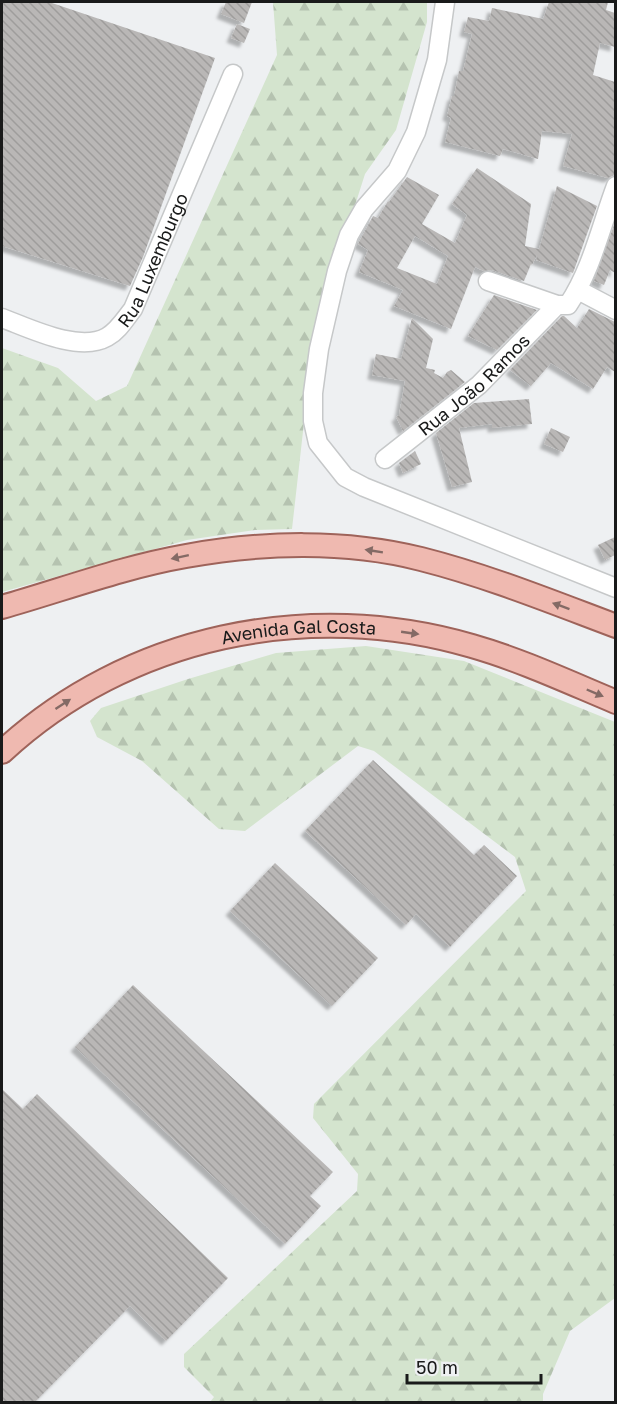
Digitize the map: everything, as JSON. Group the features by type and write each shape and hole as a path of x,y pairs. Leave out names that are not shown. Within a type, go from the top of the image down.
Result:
{"main road":[{"path":"2,607 134,568 186,556 258,547 313,546 368,550 420,559 479,576 615,626"},
{"name":"Avenida Gal Costa","path":"2,753 41,718 68,700 145,660 194,643 254,631 313,626 367,627 433,636 471,645 519,661 615,702"}],"street":[{"path":"445,2 437,60 416,132 397,171 364,209 349,236 337,271 319,349 313,393 313,421 318,443 345,477 615,588"},
{"name":"Rua Luxemburgo","path":"2,318 66,340 89,343 106,338 121,325 133,309 233,74"},
{"path":"615,186 578,290 615,310"},
{"path":"488,281 557,305"},
{"name":"Rua João Ramos","path":"386,459 479,385 557,305 568,305 578,290"}],"green space":[{"path":"273,2 427,2 427,22 396,130 365,174 314,334 292,529 255,530 187,540 2,592 2,348 58,368 96,401 127,386 277,55"},
{"path":"366,646 464,661 615,722 615,1298 570,1331 543,1394 543,1402 210,1402 214,1397 184,1367 184,1354 357,1191 358,1174 313,1118 314,1104 526,891 515,857 374,751 358,746 245,831 219,829 142,761 97,737 90,721 101,708 276,653"}],"building":[{"path":"2,2 49,2 215,58 143,257 130,286 2,246"},
{"path":"226,2 252,2 244,23 221,14"},
{"path":"549,2 608,2 606,10 615,13 615,47 600,43 593,75 615,82 615,175 608,178 563,166 572,134 542,131 538,159 503,149 500,156 445,142 451,118 447,116 452,96 454,96 459,71 463,71 472,34 464,32 468,17 489,21 492,8 543,19"},
{"path":"237,24 250,29 244,43 231,38"},
{"path":"477,168 531,204 525,246 539,249 557,186 597,206 573,273 536,260 537,255 524,281 475,267 451,329 394,306 403,290 359,272 368,250 358,244 373,216 378,218 407,177 439,195 422,224 455,243 467,215 452,204","holes":["415,236 448,256 437,284 397,268"]},
{"path":"615,222 615,273 610,270 604,285 594,281"},
{"path":"494,295 537,310 497,350 468,336"},
{"path":"589,309 615,322 615,372 607,367 593,389 551,363 531,386 510,370 562,316 577,328"},
{"path":"412,318 433,339 426,368 435,370 434,373 443,378 451,370 465,382 403,431 396,417 399,415 405,381 372,375 376,354 401,359"},
{"path":"529,399 532,424 492,428 492,424 459,428 472,482 452,487 436,433 474,403"},
{"path":"551,428 570,437 563,452 544,444"},
{"path":"415,451 421,464 403,473 399,463"},
{"path":"615,537 615,555 605,560 598,545"},
{"path":"373,760 474,855 484,845 517,876 450,947 416,914 406,925 305,831"},
{"path":"275,863 378,958 332,1006 230,911"},
{"path":"133,985 333,1172 310,1196 321,1206 285,1244 75,1047"},
{"path":"2,1089 23,1109 37,1094 228,1278 166,1341 130,1306 35,1402 2,1402"}]}
